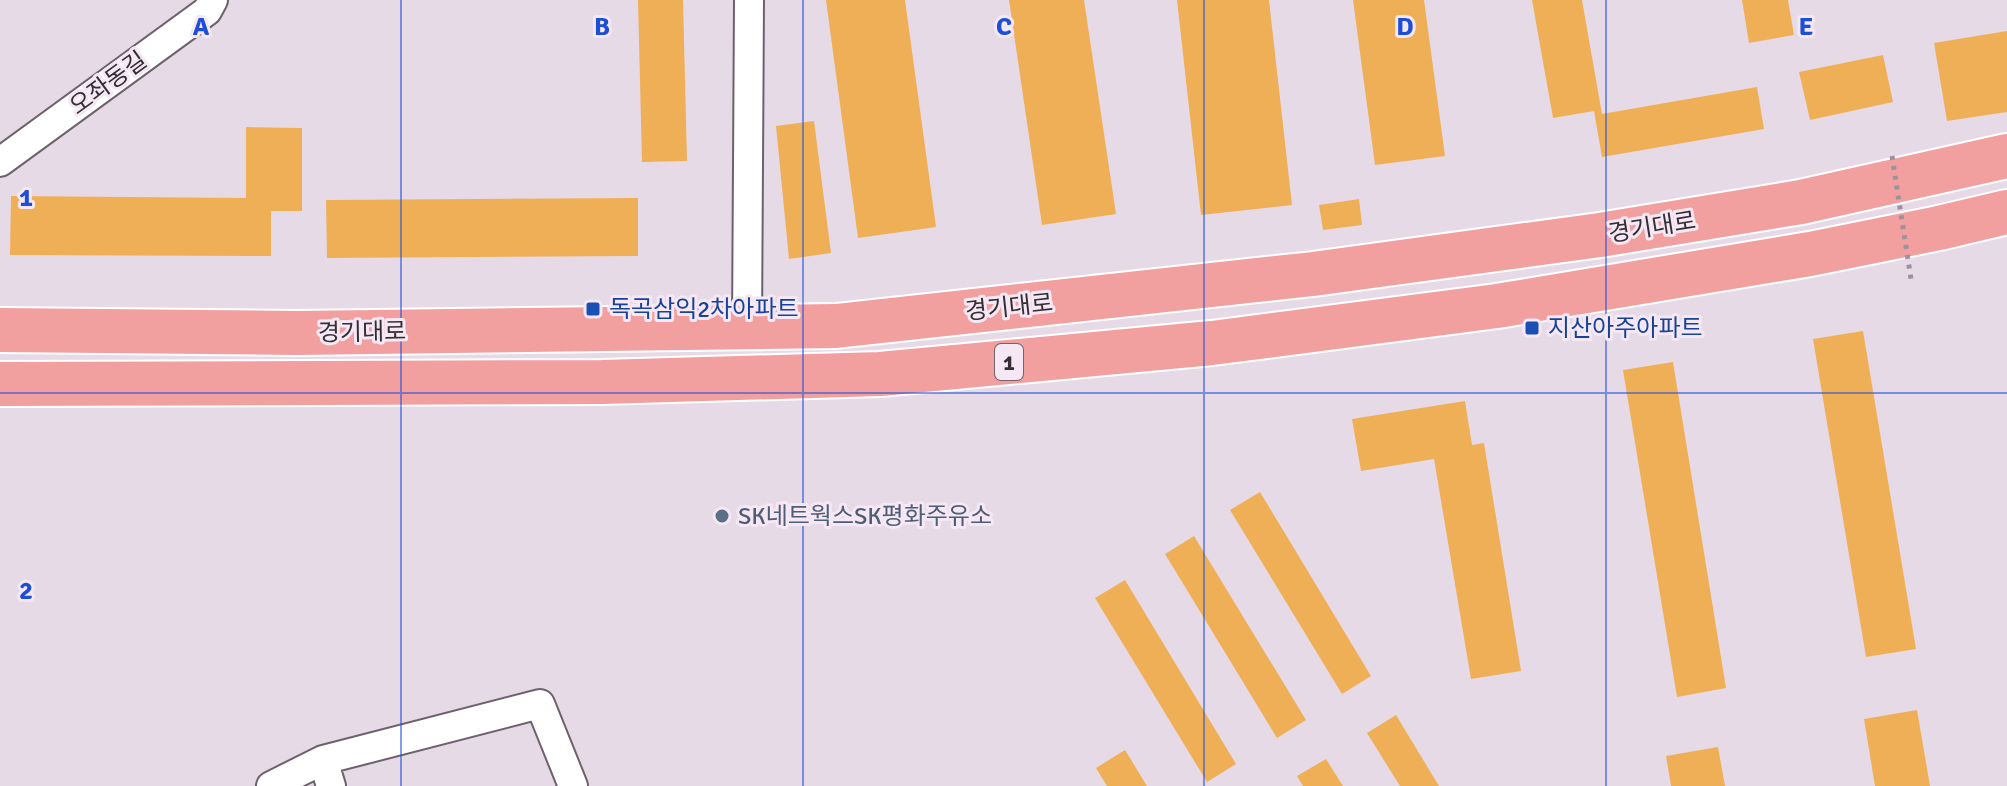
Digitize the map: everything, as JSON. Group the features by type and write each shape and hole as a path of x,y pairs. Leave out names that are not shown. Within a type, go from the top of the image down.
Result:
{"main road":[{"name":"경기대로","path":"0,330 297,333 852,324 1313,274 1600,235 1801,202 2007,156"},
{"name":"경기대로","path":"0,384 586,382 880,374 1212,343 1497,306 1810,254 2007,212"}],"street":[{"name":"오좌동길","path":"1,160 207,11 213,0"},
{"path":"747,328 749,0"},
{"path":"271,786 327,773 540,704 573,786"}],"path":[{"path":"1892,156 1911,279"}],"building":[{"path":"638,0 683,0 687,161 642,162"},
{"path":"826,0 905,0 936,227 858,238"},
{"path":"1009,0 1084,0 1116,214 1042,225"},
{"path":"1177,0 1269,0 1292,205 1201,215"},
{"path":"1353,0 1424,0 1445,156 1375,165"},
{"path":"1532,0 1582,0 1602,114 1757,87 1764,129 1602,157 1594,111 1553,118"},
{"path":"1742,0 1788,0 1794,35 1749,43"},
{"path":"2007,31 2007,112 1947,121 1934,43"},
{"path":"1883,55 1893,102 1810,120 1799,72"},
{"path":"814,121 831,253 789,259 776,126"},
{"path":"246,127 302,128 302,211 271,211 271,256 10,255 11,196 246,198"},
{"path":"638,198 638,256 327,258 326,200"},
{"path":"1359,199 1362,225 1323,230 1319,205"},
{"path":"1863,331 1916,649 1866,657 1813,339"},
{"path":"1673,362 1726,688 1677,697 1623,370"},
{"path":"1465,401 1472,445 1484,443 1521,671 1471,679 1434,459 1361,471 1352,419"},
{"path":"1260,492 1371,676 1342,694 1230,510"},
{"path":"1194,536 1306,720 1277,738 1165,554"},
{"path":"1125,580 1236,764 1207,782 1095,598"},
{"path":"1917,710 1930,786 1875,786 1864,719"},
{"path":"1396,715 1439,786 1400,786 1367,733"},
{"path":"1718,747 1725,786 1671,786 1666,756"},
{"path":"1125,750 1147,786 1107,786 1096,768"},
{"path":"1326,759 1343,786 1303,786 1297,776"}],"place":[{"name":"독곡삼익2차아파트","path":"593,309"},
{"name":"지산아주아파트","path":"1532,328"},
{"name":"SK네트웍스SK평화주유소","path":"722,516"}]}
